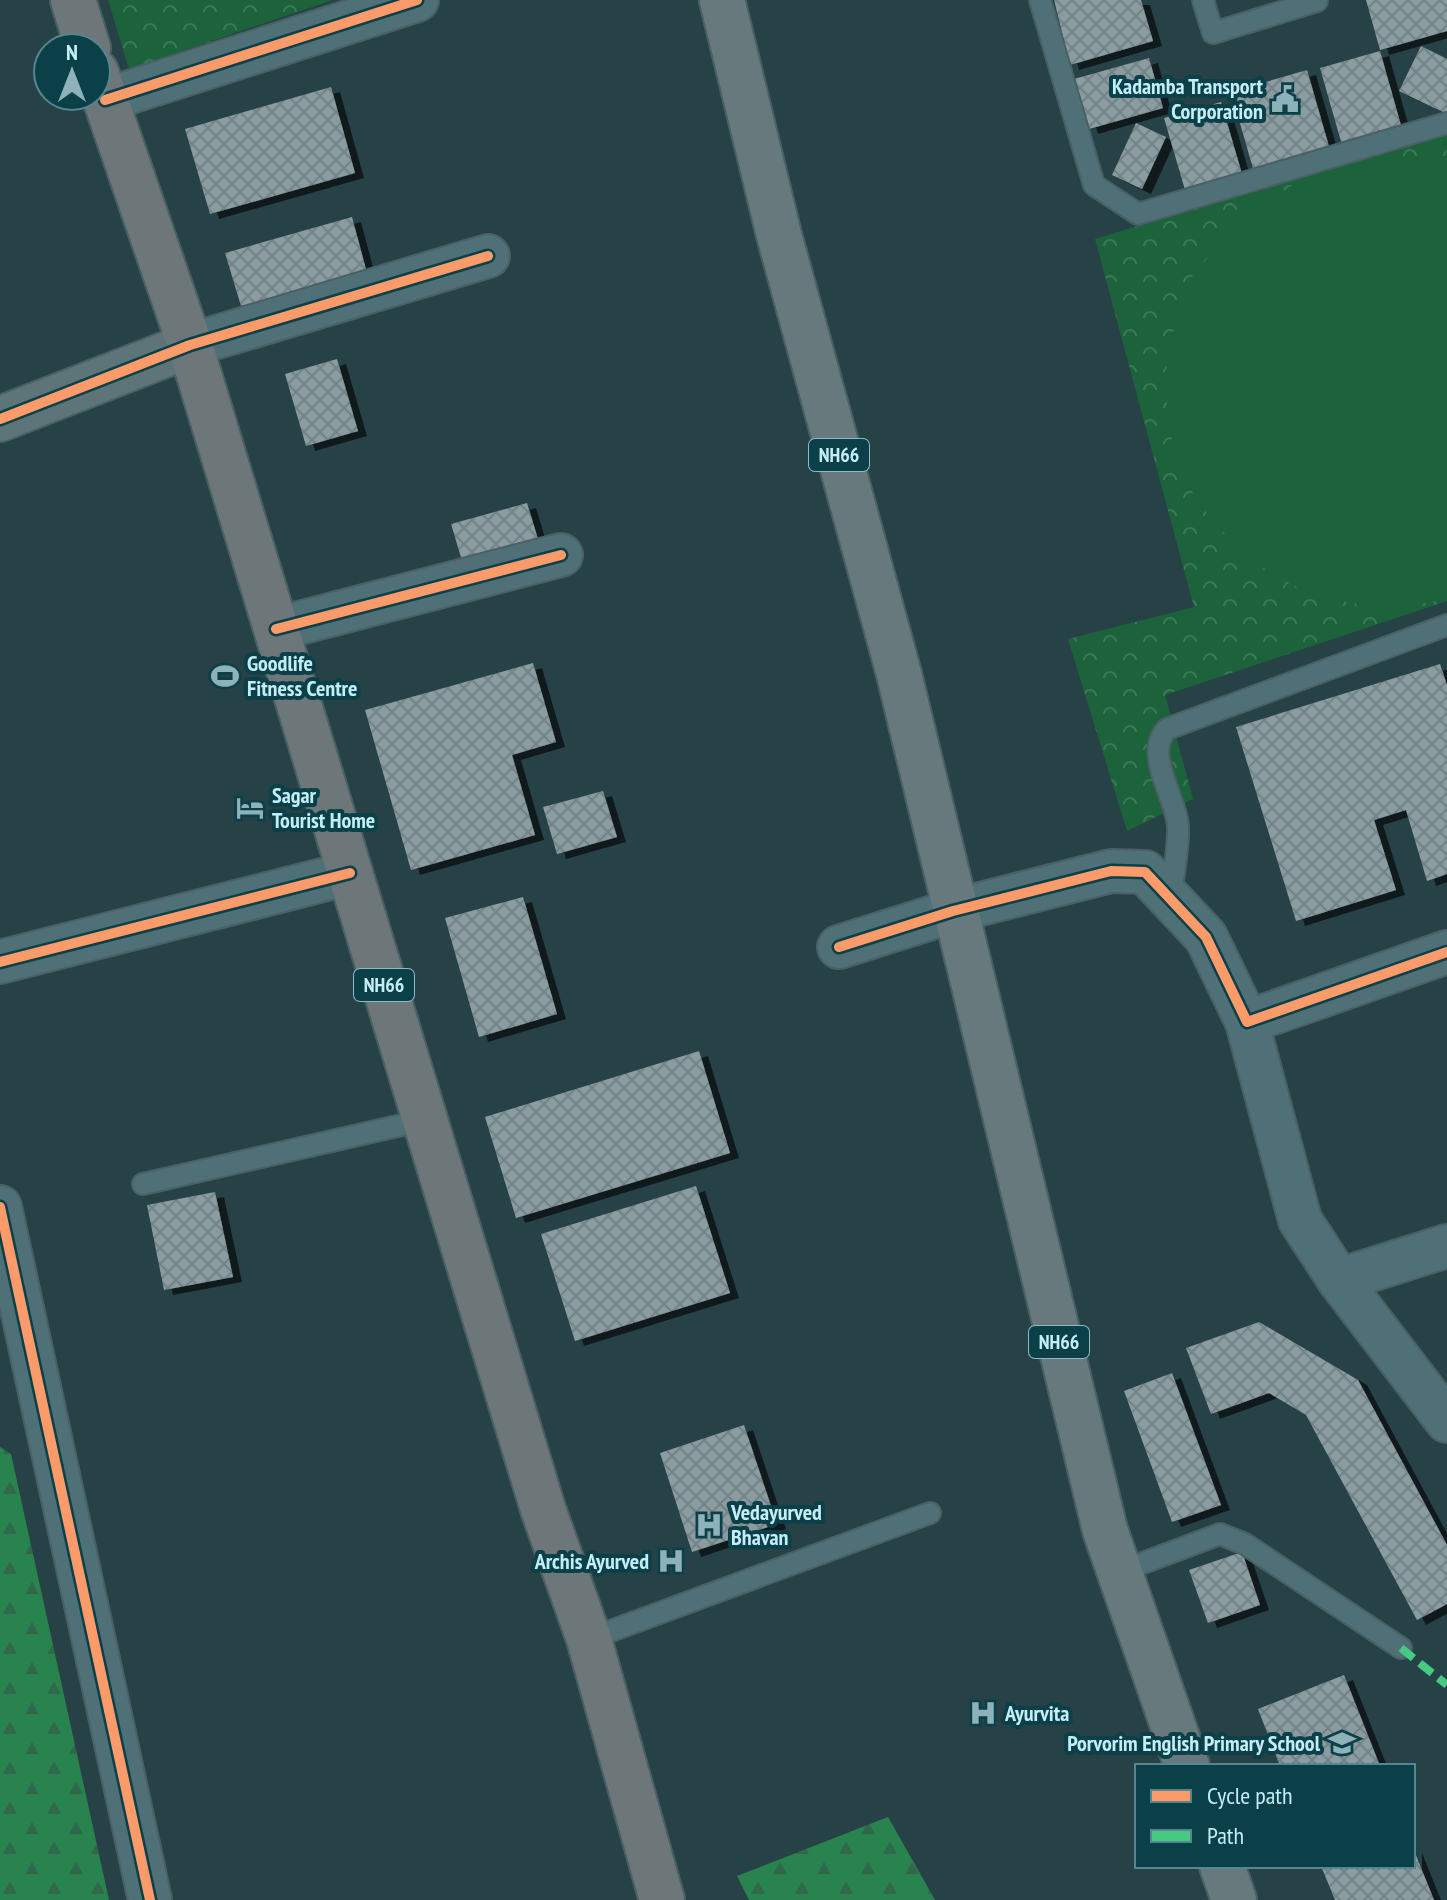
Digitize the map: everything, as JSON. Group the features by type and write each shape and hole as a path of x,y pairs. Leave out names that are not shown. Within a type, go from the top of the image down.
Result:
{"highway":[{"path":"73,0 83,32"},
{"name":"NH66","path":"109,112 190,345 543,1509 589,1639 662,1900"}],"main road":[{"name":"NH66","path":"722,0 779,235 899,674 953,911 1105,1530 1186,1764"},
{"path":"1223,1868 1234,1900"}],"street":[{"path":"112,83 417,0"},
{"path":"0,419 190,345 488,256"},
{"path":"276,629 561,555"},
{"path":"839,947 953,911 1111,871 1145,872 1206,937 1247,1022 1300,1220 1339,1280 1447,1421"},
{"path":"0,962 350,873"},
{"path":"1247,1022 1447,952"},
{"path":"0,1207 150,1900"},
{"path":"1339,1280 1447,1246"}],"lane":[{"path":"1040,0 1094,185 1138,214 1447,123"},
{"path":"1203,0 1213,33 1317,1"},
{"path":"1171,900 1178,825 1157,750 1160,737 1167,729 1447,625"},
{"path":"143,1184 424,1120"},
{"path":"589,1639 930,1513"},
{"path":"1119,1572 1220,1534 1245,1544 1401,1648"}],"green space":[{"path":"108,0 333,0 129,69"},
{"path":"1447,133 1447,601 1165,695 1193,799 1127,831 1068,639 1194,607 1095,239"},
{"path":"1379,161 1447,169 1447,599 1392,609 1314,597 1246,558 1195,499 1167,426 1167,349 1193,275 1243,215 1310,175"},
{"path":"0,1447 11,1454 109,1900 0,1900"},
{"path":"888,1817 935,1900 749,1900 737,1876"}],"building":[{"path":"1054,0 1141,0 1153,41 1070,65"},
{"path":"1366,0 1447,0 1447,31 1380,50"},
{"path":"1421,46 1447,59 1447,114 1399,91"},
{"path":"1380,51 1402,129 1342,145 1320,68"},
{"path":"1149,58 1163,108 1089,129 1074,79"},
{"path":"1307,70 1330,150 1254,172 1231,92"},
{"path":"331,87 355,173 210,214 185,129"},
{"path":"1221,102 1242,174 1185,190 1164,118"},
{"path":"1136,123 1166,137 1142,189 1112,175"},
{"path":"352,217 369,281 244,316 225,253"},
{"path":"337,359 358,431 306,446 285,374"},
{"path":"527,503 541,549 465,571 451,524"},
{"path":"533,663 556,742 512,755 535,835 411,870 365,710"},
{"path":"1440,664 1447,685 1447,874 1427,881 1406,810 1374,820 1396,890 1296,921 1236,727"},
{"path":"603,791 617,837 557,854 543,807"},
{"path":"523,897 557,1014 479,1037 445,918"},
{"path":"699,1051 730,1153 516,1218 485,1117"},
{"path":"696,1186 730,1293 575,1341 541,1234"},
{"path":"215,1192 233,1277 164,1290 147,1205"},
{"path":"1259,1322 1358,1380 1447,1545 1447,1604 1417,1620 1306,1415 1269,1393 1211,1414 1186,1348"},
{"path":"1172,1373 1221,1505 1172,1522 1124,1391"},
{"path":"744,1425 777,1524 692,1552 660,1453"},
{"path":"1242,1552 1260,1605 1208,1623 1189,1570"},
{"path":"1344,1675 1379,1764 1279,1764 1258,1709"},
{"path":"1415,1853 1434,1900 1335,1900 1322,1868 1415,1868"}],"marked path":[{"path":"1401,1648 1447,1685"}],"cycle path":[{"path":"112,98 417,0"},
{"path":"0,419 190,345 488,256"},
{"path":"276,629 561,555"},
{"path":"839,947 953,911 1111,871 1145,872 1206,937 1247,1022 1447,952"},
{"path":"0,962 350,873"},
{"path":"0,1207 150,1900"}],"place":[{"name":"Kadamba Transport Corporation","path":"1285,99"},
{"name":"Goodlife Fitness Centre","path":"225,676"},
{"name":"Sagar Tourist Home","path":"250,808"},
{"name":"Vedayurved Bhavan","path":"709,1525"},
{"name":"Archis Ayurved","path":"671,1561"},
{"name":"Ayurvita","path":"983,1713"},
{"name":"Porvorim English Primary School","path":"1342,1743"}]}
